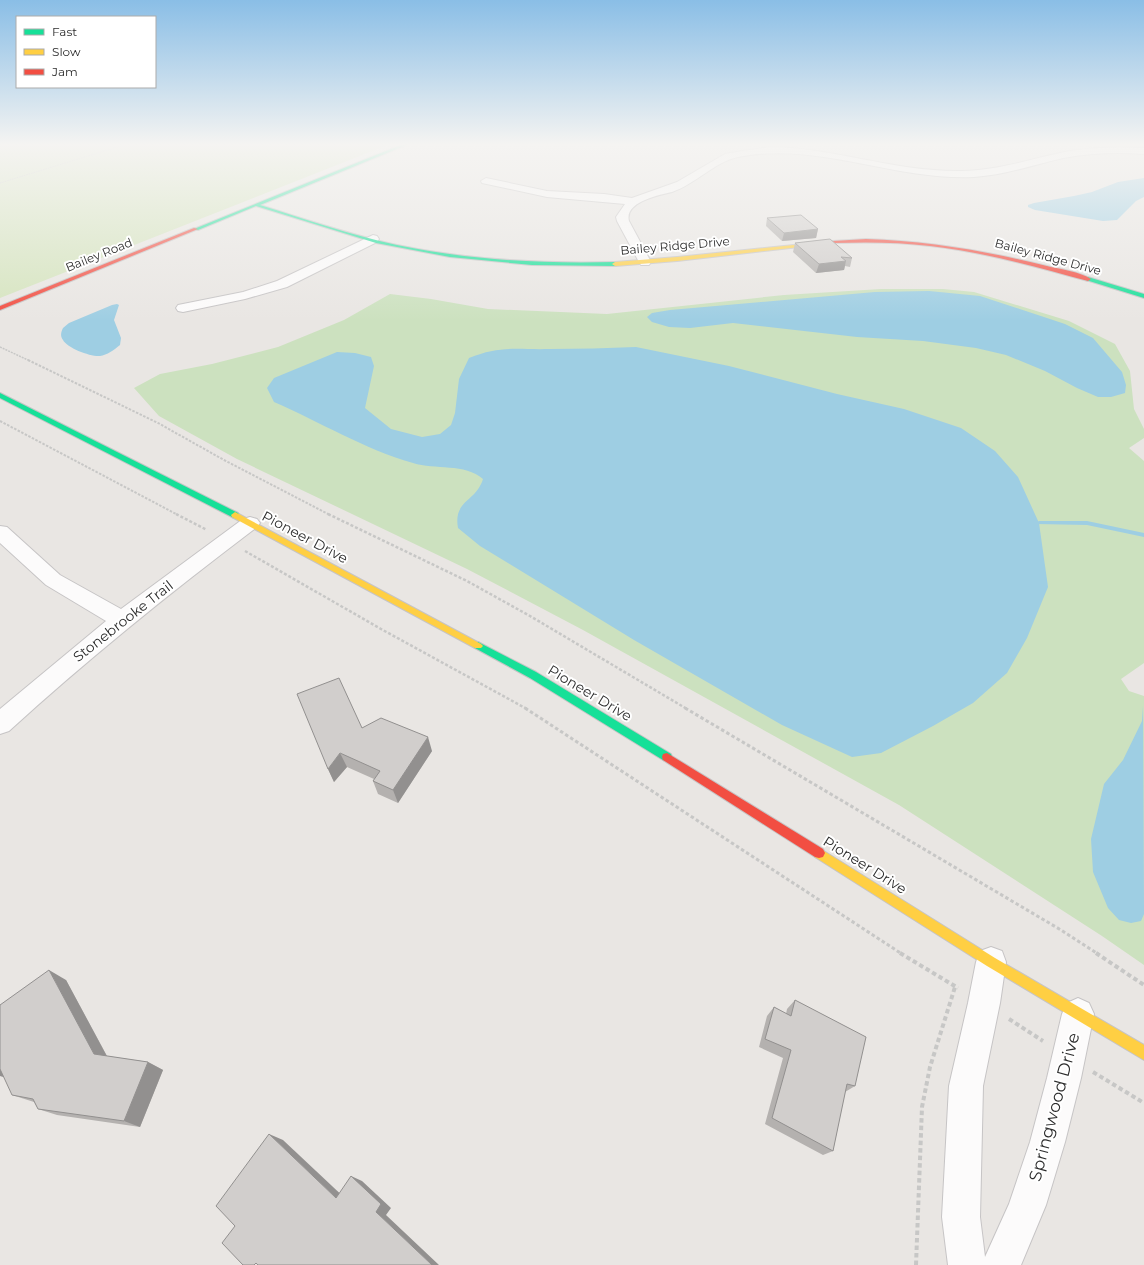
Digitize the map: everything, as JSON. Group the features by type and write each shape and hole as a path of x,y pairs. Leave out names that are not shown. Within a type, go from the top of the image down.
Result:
{"street":[{"name":"Bailey Road","path":"0,308 261,203"},
{"path":"632,203 624,212 622,217 646,262"},
{"name":"Bailey Ridge Drive","path":"256,205 373,239 424,251 508,262 577,265 646,262 822,243 876,240 903,241 936,244 1013,258 1144,296"},
{"path":"183,308 244,295 277,286 373,239"},
{"name":"Pioneer Drive","path":"0,395 250,523 533,675 631,734 991,962 1144,1053"},
{"name":"Stonebrooke Trail","path":"0,724 58,672 122,620 250,523"},
{"path":"0,532 53,580 122,620"},
{"path":"967,1265 961,1217 962,1144 966,1086 984,1003 991,962"},
{"name":"Springwood Drive","path":"1001,1265 1010,1246 1043,1158 1069,1057 1078,1014"}],"path":[{"path":"0,346 158,423 298,499 468,581 537,620 1061,930 1144,985"},
{"path":"0,421 210,532"},
{"path":"243,550 381,629 532,712 921,967 984,1003 1144,1103"},
{"path":"916,1265 922,1107 930,1067 955,987"}],"green space":[{"path":"0,203 240,203 0,298"},
{"path":"881,289 943,289 974,292 1069,321 1115,344 1130,371 1134,409 1144,429 1144,438 1129,448 1144,461 1144,663 1121,679 1129,691 1144,696 1144,965 1102,936 899,805 583,630 467,569 237,459 159,416 134,388 160,374 212,364 278,347 344,320 390,294 431,299 488,309 607,314 784,295"}],"water":[{"path":"1034,203 1134,203 1117,220 1103,221 1035,210 1028,207 1028,205"},
{"path":"929,291 980,296 1065,324 1093,338 1122,372 1126,385 1125,393 1111,397 1098,397 1045,371 1006,355 976,348 923,341 857,337 733,323 690,328 669,327 652,322 647,317 652,313 670,310 875,292"},
{"path":"117,304 119,305 114,320 121,338 120,345 108,353 96,356 74,349 65,343 61,336 62,331 63,328 69,323"},
{"path":"636,347 729,366 837,394 904,409 961,428 995,451 1018,477 1039,523 1048,587 1027,638 1007,673 973,703 933,726 881,753 852,757 782,725 634,640 480,546 458,528 457,519 462,506 480,487 483,479 476,474 459,469 413,463 377,450 274,402 267,388 274,378 337,352 355,353 371,357 374,366 365,408 391,429 422,437 440,434 451,425 455,413 459,379 469,358 491,351 509,349"},
{"path":"1143,706 1144,914 1141,921 1131,923 1119,920 1108,908 1093,872 1091,839 1104,784 1123,760 1142,721"}],"building":[{"path":"801,215 818,229 784,233 767,218"},
{"path":"830,239 852,258 841,257 846,261 819,264 795,243"},
{"path":"339,678 362,728 381,718 428,737 393,790 373,781 380,771 340,753 328,769 297,694"},
{"path":"49,970 94,1054 148,1062 124,1121 38,1109 33,1099 12,1095 0,1069 0,1005"},
{"path":"795,1000 866,1037 855,1086 847,1084 833,1151 772,1118 791,1050 765,1039 774,1007 791,1016"},
{"path":"269,1134 336,1198 351,1176 381,1204 376,1212 432,1265 258,1265 256,1263 254,1265 243,1265 222,1243 235,1226 216,1206"}],"waterway":[{"path":"1039,523 1087,523 1144,535"}],"traffic: fast":[{"path":"196,229 260,203"},
{"path":"256,205 378,242 450,256 477,260 532,264 615,264"},
{"path":"1088,279 1144,296"},
{"path":"0,395 235,515"},
{"path":"478,646 533,675 667,757"}],"traffic: slow":[{"path":"615,264 677,259 833,242"},
{"path":"235,515 478,646"},
{"path":"819,853 991,962 1144,1053"}],"traffic: jam":[{"path":"0,308 196,229"},
{"path":"833,242 898,241 930,244 1026,262 1088,279"},
{"path":"667,757 819,853"}]}
